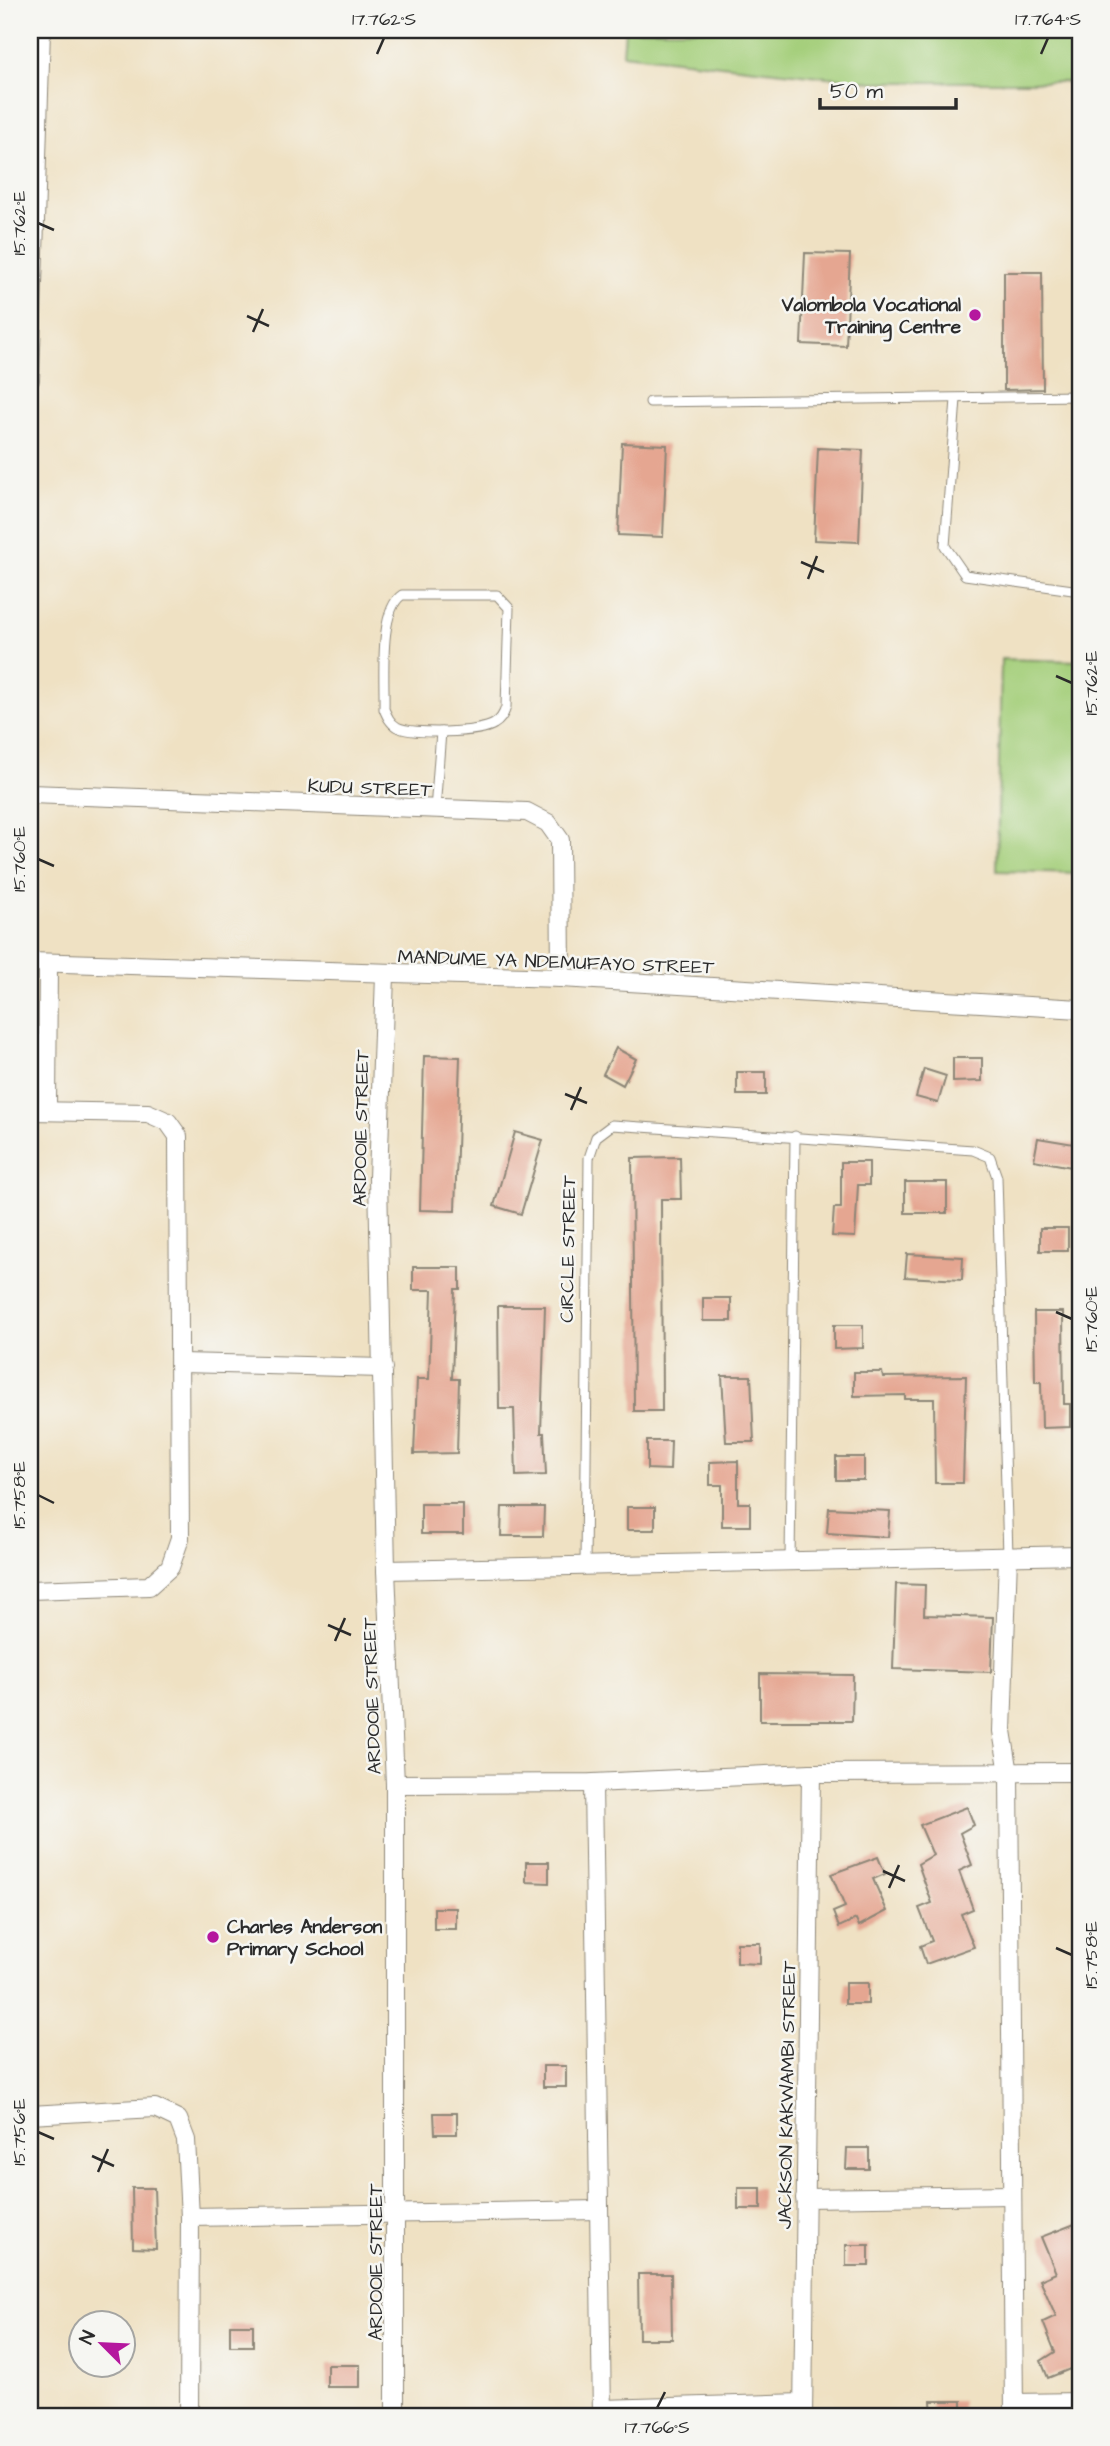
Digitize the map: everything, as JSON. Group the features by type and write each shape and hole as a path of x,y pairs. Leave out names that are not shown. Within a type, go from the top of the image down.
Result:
{"street":[{"path":"30,380 41,30"},
{"name":"KUDU STREET","path":"30,794 527,813 548,822 560,840 561,978"},
{"path":"30,1590 149,1586 170,1567 180,1538 178,1136 168,1122 148,1114 39,1111 39,963"},
{"name":"MANDUME YA NDEMUFAYO STREET","path":"39,963 561,978 1080,1009"},
{"name":"ARDOOIE STREET","path":"385,975 378,1178 386,1570 395,1784 395,2416"},
{"path":"181,1363 383,1368"},
{"path":"386,1570 1080,1555"},
{"path":"1008,1556 1002,1731 1009,1773 1014,2410 1080,2402"},
{"path":"395,1784 593,1783 811,1773 1080,1772"},
{"name":"JACKSON KAKWAMBI STREET","path":"803,2410 811,1773"},
{"path":"593,1783 602,2413 803,2410"},
{"path":"30,2115 155,2108 178,2119 186,2140 190,2217 189,2416"},
{"path":"805,2198 1012,2196"},
{"path":"190,2217 599,2210"}],"lane":[{"path":"650,402 1080,396"},
{"path":"956,399 945,546 965,575 1080,591"},
{"path":"402,594 497,595 509,608 506,707 503,716 493,726 440,732 398,727 388,719 384,709 387,614 395,599 402,594"},
{"path":"435,810 440,732"},
{"name":"CIRCLE STREET","path":"585,1566 589,1158 596,1137 612,1125 973,1150 990,1157 997,1177 1008,1556"},
{"path":"790,1561 795,1136"}],"green space":[{"path":"625,30 1080,30 1080,82 872,82 623,54"},
{"path":"1001,659 1080,661 1080,873 997,871"}],"building":[{"path":"805,253 850,254 846,346 801,344"},
{"path":"1004,272 1042,272 1043,389 1004,390"},
{"path":"622,443 667,445 663,537 618,535"},
{"path":"818,448 863,450 859,542 814,540"},
{"path":"616,1048 636,1059 623,1085 603,1074"},
{"path":"424,1056 460,1057 455,1211 420,1210"},
{"path":"953,1058 982,1058 982,1081 953,1082"},
{"path":"924,1069 946,1076 938,1103 916,1097"},
{"path":"737,1072 766,1072 766,1095 737,1095"},
{"path":"515,1132 543,1140 521,1214 494,1206"},
{"path":"1038,1138 1080,1145 1077,1168 1034,1160"},
{"path":"680,1157 681,1199 661,1199 662,1411 634,1411 632,1158"},
{"path":"841,1162 869,1162 869,1185 858,1185 855,1237 832,1236 834,1208 841,1208"},
{"path":"905,1182 947,1182 947,1213 905,1213"},
{"path":"1040,1228 1068,1228 1068,1251 1040,1251"},
{"path":"907,1254 963,1257 962,1280 905,1277"},
{"path":"413,1267 460,1267 460,1289 455,1289 452,1379 459,1379 457,1453 414,1454 417,1379 429,1379 432,1290 413,1290"},
{"path":"703,1298 731,1298 731,1321 703,1321"},
{"path":"498,1306 545,1306 541,1433 544,1433 546,1475 516,1476 514,1409 499,1409"},
{"path":"1034,1312 1063,1312 1064,1404 1070,1404 1070,1427 1042,1428 1041,1382 1035,1382"},
{"path":"834,1325 863,1325 863,1348 834,1349"},
{"path":"854,1372 882,1372 883,1377 966,1376 963,1483 935,1483 934,1399 905,1399 905,1395 854,1396"},
{"path":"722,1376 751,1376 754,1442 726,1442"},
{"path":"647,1441 671,1441 670,1470 647,1469"},
{"path":"836,1457 864,1457 864,1480 836,1480"},
{"path":"738,1461 738,1503 750,1503 750,1526 722,1526 722,1485 710,1485 710,1462"},
{"path":"421,1504 463,1504 463,1534 421,1534"},
{"path":"502,1507 544,1507 543,1536 501,1536"},
{"path":"627,1507 655,1507 655,1530 627,1530"},
{"path":"829,1508 890,1511 888,1537 827,1533"},
{"path":"896,1584 925,1585 924,1615 993,1617 991,1672 893,1669"},
{"path":"760,1674 853,1675 852,1721 760,1721"},
{"path":"967,1807 974,1825 960,1833 972,1865 959,1871 973,1909 961,1914 974,1947 926,1964 920,1946 932,1941 919,1908 932,1903 918,1864 933,1855 920,1825"},
{"path":"878,1857 885,1874 873,1879 887,1911 859,1926 856,1919 839,1927 833,1912 845,1907 831,1874"},
{"path":"526,1862 549,1862 549,1883 526,1882"},
{"path":"434,1908 456,1908 456,1929 434,1929"},
{"path":"737,1943 760,1943 760,1964 737,1963"},
{"path":"845,1983 868,1983 868,2004 845,2004"},
{"path":"543,2066 566,2066 566,2087 543,2087"},
{"path":"434,2113 457,2113 457,2134 435,2134"},
{"path":"847,2148 869,2148 869,2169 846,2169"},
{"path":"132,2188 154,2188 156,2249 133,2248"},
{"path":"738,2188 761,2188 761,2209 738,2209"},
{"path":"1080,2222 1080,2365 1048,2378 1041,2361 1055,2352 1043,2322 1056,2316 1040,2280 1056,2273 1041,2237"},
{"path":"846,2245 869,2245 869,2266 846,2266"},
{"path":"638,2274 671,2274 672,2339 639,2339"},
{"path":"230,2325 253,2325 253,2346 230,2346"},
{"path":"327,2365 360,2365 360,2387 327,2387"},
{"path":"931,2401 962,2401 962,2416 932,2416"}],"place":[{"name":"Valombola Vocational Training Centre","path":"975,315"},
{"name":"Charles Anderson Primary School","path":"213,1937"}]}
